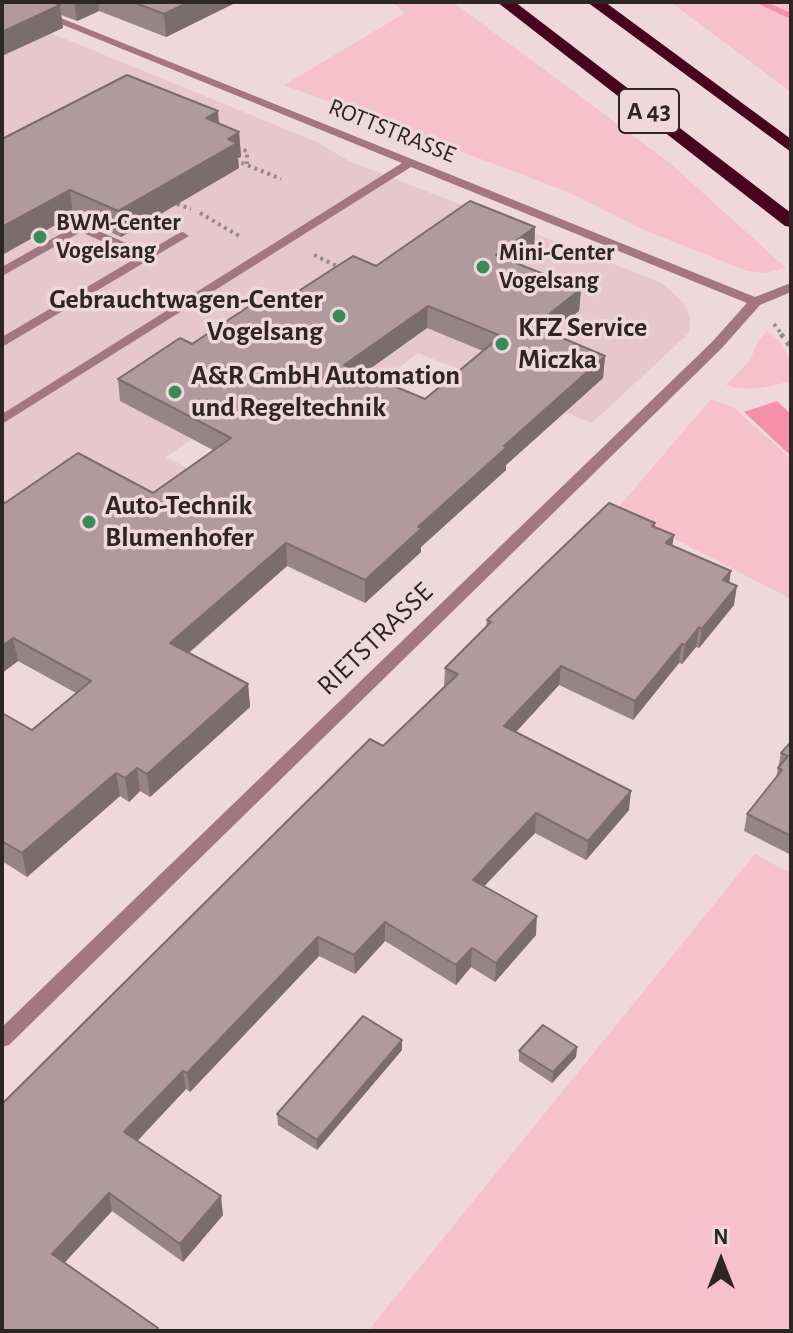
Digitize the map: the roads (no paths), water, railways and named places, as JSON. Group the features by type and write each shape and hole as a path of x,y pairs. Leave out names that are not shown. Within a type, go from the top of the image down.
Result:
{"highway":[{"name":"A 43","path":"505,2 791,222"},
{"name":"A 43","path":"595,2 791,147"}],"street":[{"name":"ROTTSTRASSE","path":"12,2 755,302"},
{"path":"2,420 412,162"},
{"path":"2,272 80,227 148,257"},
{"path":"2,343 183,236"},
{"name":"RIETSTRASSE","path":"2,1039 717,345 755,302 791,287"}],"waterway":[{"path":"758,2 791,16"}],"place":[{"name":"BWM-Center Vogelsang","path":"40,237"},
{"name":"Mini-Center Vogelsang","path":"483,267"},
{"name":"Gebrauchtwagen-Center Vogelsang","path":"339,316"},
{"name":"KFZ Service Miczka","path":"502,344"},
{"name":"A&R GmbH Automation und Regeltechnik","path":"175,392"},
{"name":"Auto-Technik Blumenhofer","path":"89,522"}]}
